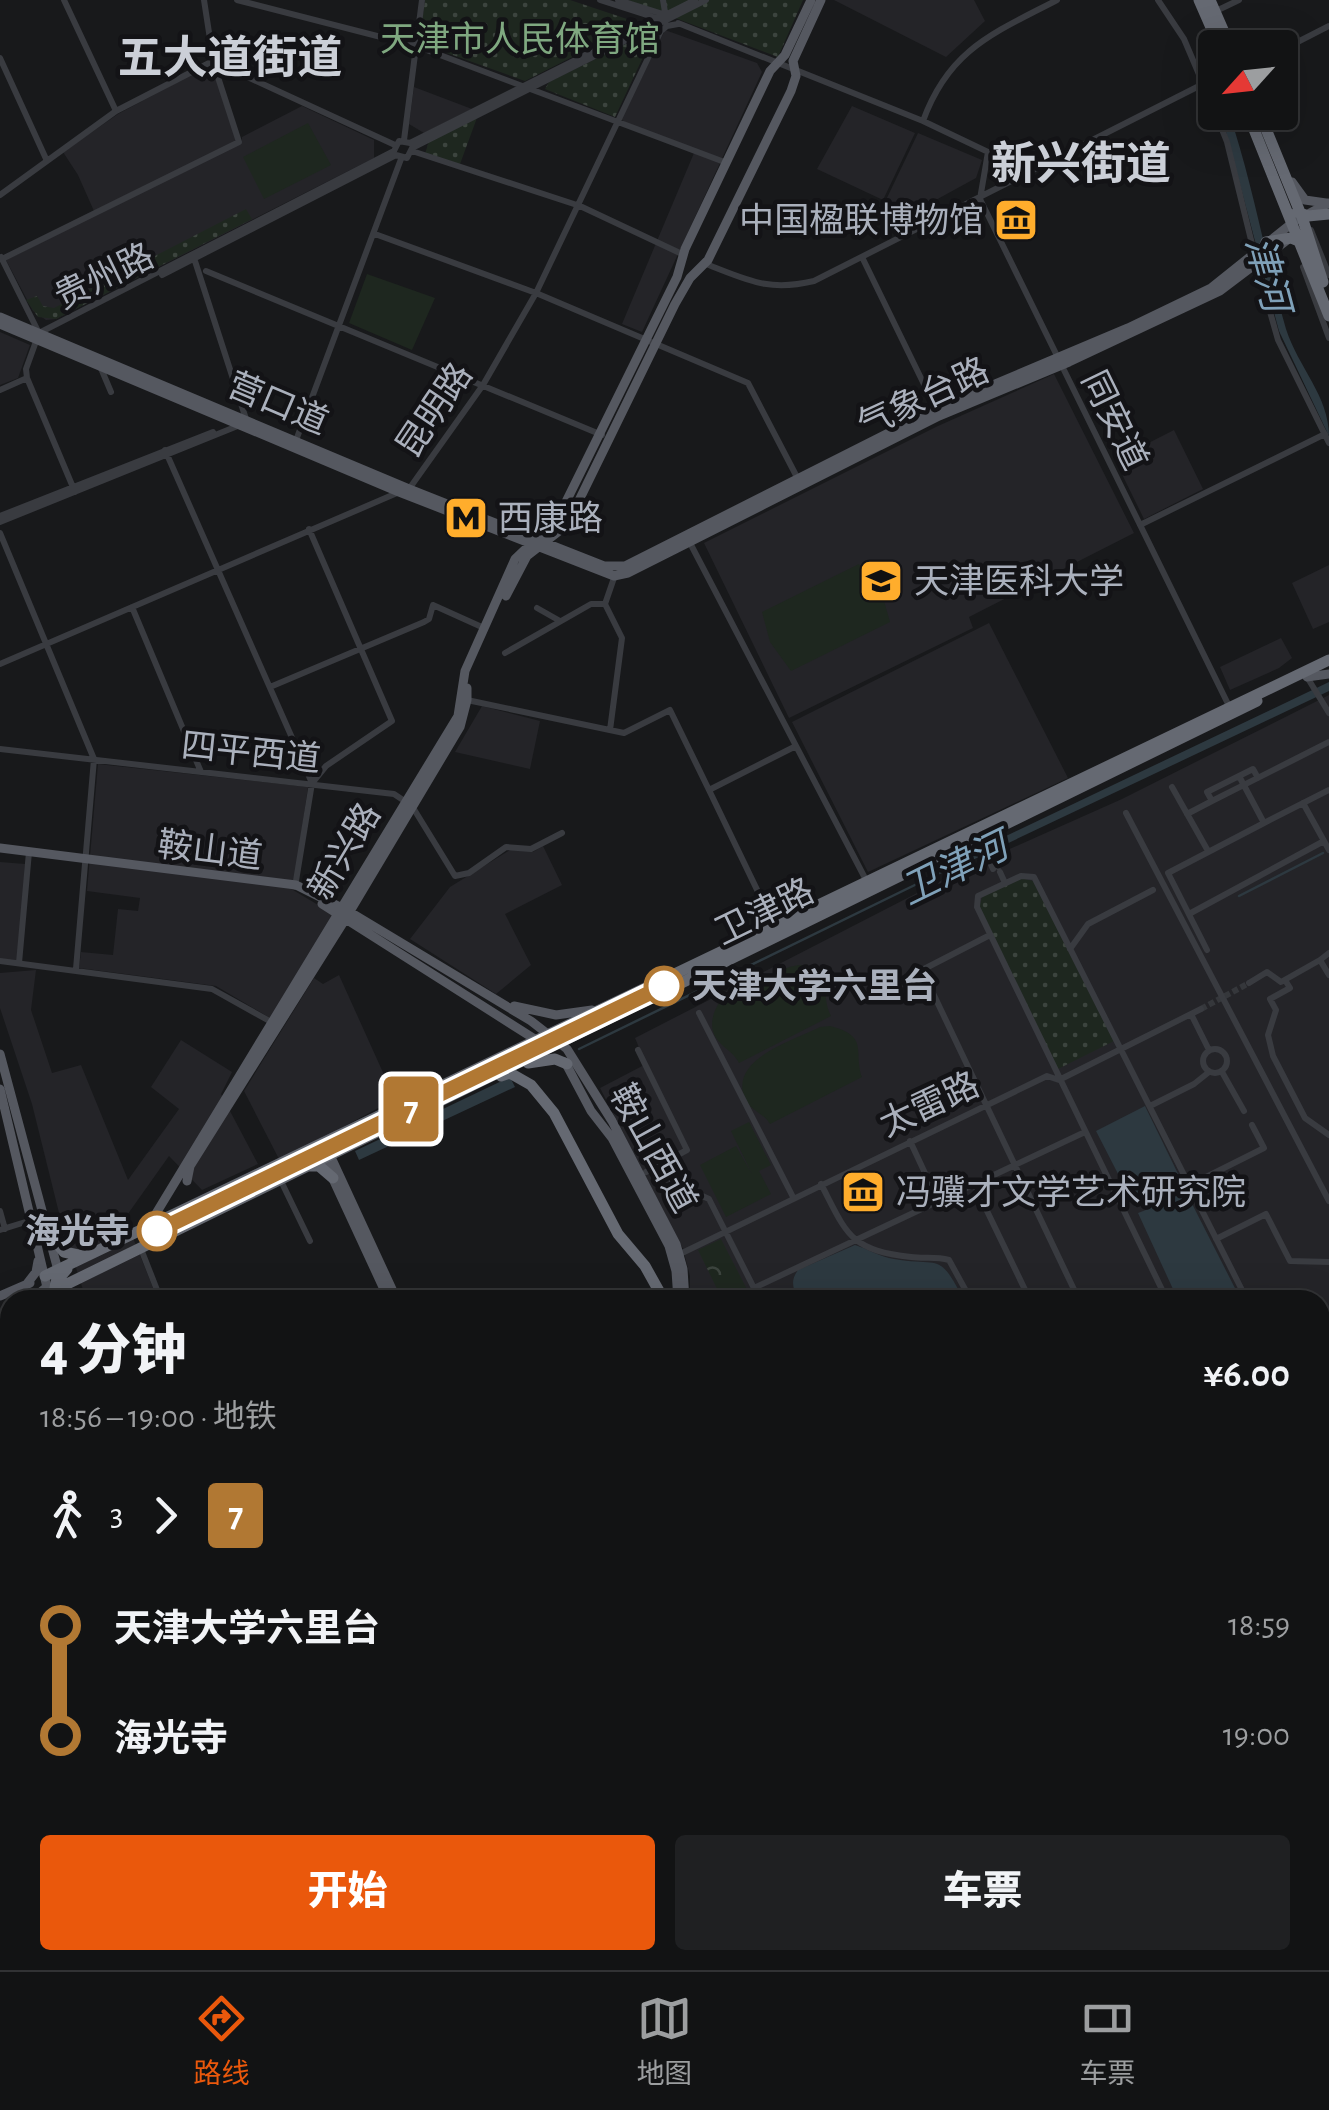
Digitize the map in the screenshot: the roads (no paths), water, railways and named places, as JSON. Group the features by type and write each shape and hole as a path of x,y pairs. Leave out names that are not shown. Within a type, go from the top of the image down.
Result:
{"highway":[{"path":"1199,0 1212,30"},
{"path":"1212,6 1223,30"},
{"path":"1254,130 1281,195 1304,228 1308,264 1329,316"},
{"path":"1267,130 1328,287"},
{"path":"1270,247 1304,228"},
{"name":"卫津路","path":"324,1151 500,1070 606,1007 867,882 981,838 1229,706 1326,665"},
{"name":"卫津路","path":"53,1285 92,1254 244,1182 301,1162 1310,682 1326,665"},
{"path":"500,1070 552,1059 567,1064"},
{"path":"450,1095 510,1073 530,1085 554,1112 618,1234 645,1266 658,1290"},
{"path":"301,1162 336,1176"},
{"name":"卫津路","path":"53,1285 92,1273 279,1179 301,1162"},
{"path":"51,1236 67,1254 92,1254"}],"main road":[{"path":"409,803 460,726 468,678 524,560 537,543 567,525 652,340 682,254 770,72 785,55 810,0"},
{"path":"652,340 690,278 706,264 791,91 796,76 793,61 820,0"},
{"path":"1282,167 1305,200 1329,203"},
{"path":"1304,228 1329,203"},
{"name":"气象台路","path":"1059,362 1205,291 1255,251 1270,247"},
{"name":"气象台路","path":"615,572 938,412 1220,291 1258,265 1270,247"},
{"name":"营口道","path":"0,321 537,543"},
{"name":"营口道","path":"39,335 97,361"},
{"name":"营口道","path":"294,443 370,480 404,490"},
{"path":"537,543 615,572"},
{"name":"新兴路","path":"182,1179 345,913 458,716 463,676 517,555 537,543"},
{"name":"鞍山道","path":"0,851 296,887 497,1000 549,1041"},
{"name":"鞍山道","path":"345,913 549,1041"},
{"path":"497,1000 556,1015 606,1007"},
{"name":"鞍山西道","path":"549,1041 612,1138 668,1246 680,1290"},
{"name":"鞍山西道","path":"549,1041 612,1120 680,1254 682,1290"},
{"path":"0,1054 51,1236 53,1285"},
{"path":"0,1088 36,1239 37,1268 26,1285"},
{"path":"324,1151 392,1290"},
{"path":"336,1176 385,1290"},
{"path":"148,1228 182,1179 202,1195 244,1182"},
{"path":"36,1239 53,1285"},
{"path":"73,1290 92,1273"},
{"path":"14,1290 26,1285 53,1285"}],"street":[{"path":"64,0 116,111"},
{"path":"74,490 27,378 26,368 39,335 1,258 238,142 214,61 204,0"},
{"path":"237,0 416,46 726,163"},
{"path":"422,0 410,146 580,206 682,254"},
{"path":"600,0 663,18"},
{"path":"618,0 794,67 1031,172"},
{"path":"663,18 666,0 691,2"},
{"name":"贵州路","path":"528,86 643,26 706,0"},
{"path":"923,121 934,92 957,62 985,38 1058,0"},
{"path":"1158,0 1184,38 1198,70"},
{"path":"1212,6 1238,0"},
{"name":"贵州路","path":"39,335 691,2"},
{"path":"638,12 644,19 643,26"},
{"name":"昆明路","path":"0,664 404,490 483,385 580,206 616,120 661,31 678,24"},
{"path":"1298,42 1329,26"},
{"path":"0,58 47,161"},
{"path":"0,195 116,111 214,61"},
{"path":"214,61 396,152 375,234 294,443"},
{"path":"706,264 766,285 788,287 814,281 1198,87"},
{"path":"1222,130 1255,251"},
{"name":"贵州路","path":"396,152 409,156 410,146"},
{"path":"980,200 988,152"},
{"name":"同安道","path":"980,200 1229,706"},
{"path":"1304,228 1329,338"},
{"path":"375,234 536,293 748,383 800,483"},
{"path":"195,257 206,271 605,436"},
{"path":"0,519 242,422 195,257"},
{"path":"862,257 938,412"},
{"path":"1258,265 1278,340 1329,443"},
{"path":"198,277 206,271"},
{"path":"31,318 41,325 55,326 53,338"},
{"path":"97,361 112,392"},
{"path":"0,390 27,378"},
{"path":"1140,525 1325,434"},
{"path":"166,453 312,783"},
{"path":"369,504 376,493 370,480"},
{"path":"296,887 312,783 326,766 392,721 309,528"},
{"path":"0,532 94,759 76,969"},
{"path":"688,539 867,882"},
{"path":"610,730 622,638 605,604 615,572"},
{"path":"505,653 591,604 605,604"},
{"path":"270,688 429,619 433,605 485,629"},
{"path":"132,608 202,772"},
{"path":"537,608 561,621"},
{"path":"1310,682 1329,713"},
{"path":"467,700 624,733 670,710 774,926"},
{"path":"1187,814 1329,742"},
{"path":"709,790 796,746"},
{"name":"四平西道","path":"0,749 312,783 394,794 409,803"},
{"path":"1212,802 1208,792 1253,769 1258,778"},
{"path":"1239,776 1264,823"},
{"path":"1172,787 1208,852"},
{"path":"1208,950 1168,873 1329,790"},
{"path":"409,803 455,876 469,873 506,847 530,848 562,833"},
{"path":"1303,803 1329,850"},
{"path":"1126,813 1329,1201"},
{"path":"981,838 1003,884"},
{"path":"1189,914 1324,842"},
{"path":"19,963 29,854"},
{"path":"1162,1290 1059,1080 976,898 1020,876 1034,877 1242,1290"},
{"path":"1070,949 1088,924 1154,890"},
{"path":"990,934 922,970 1074,1290"},
{"path":"1249,982 1266,972 1279,982 1285,980 1329,954"},
{"path":"1320,960 1329,975"},
{"path":"0,962 212,989 275,1024"},
{"path":"1285,980 1290,988 1270,999 1276,1010 1268,1035 1273,1056 1305,1118 1329,1135"},
{"name":"太雷路","path":"680,1254 1047,1076 1059,1080 1201,1009"},
{"path":"699,1013 792,1197"},
{"path":"1191,1014 1209,1050"},
{"path":"1209,1050 1220,1049 1226,1054 1227,1066 1222,1072"},
{"path":"638,1050 687,1150 646,1172"},
{"path":"1209,1050 1203,1060 1209,1072"},
{"path":"1150,1106 1209,1072 1222,1072"},
{"path":"1222,1072 1244,1111"},
{"path":"1190,1185 1264,1148 1252,1125"},
{"path":"764,1290 853,1240 1085,1132"},
{"path":"910,1142 938,1201"},
{"path":"662,1164 682,1198 698,1194 709,1199 755,1290"},
{"path":"279,1179 310,1241"},
{"path":"821,1184 853,1240 885,1254 949,1260 966,1290"},
{"path":"974,1184 1025,1290"},
{"path":"0,1211 2,1230 33,1220"},
{"path":"1216,1239 1266,1214 1290,1261 1329,1262"},
{"path":"140,1249 157,1290"}],"water":[{"name":"津河","path":"1226,130 1234,130 1286,329 1319,395 1329,436 1279,331"},
{"path":"1329,682 1329,691 964,864 962,857"},
{"path":"510,1077 515,1087 359,1160 355,1151"},
{"path":"1145,1106 1183,1184 1163,1194 1165,1201 1186,1192 1236,1290 1173,1290 1138,1213 1151,1208 1148,1202 1135,1207 1096,1131"},
{"path":"855,1245 889,1258 938,1264 958,1290 795,1290 798,1270"}],"waterway":[{"path":"1239,896 1323,853"},
{"name":"卫津河","path":"579,1049 964,861"}],"tunnel":[{"path":"1201,1009 1249,983"}],"metro line":[{"name":"7","path":"157,1231 664,986"}],"place":[{"name":"中国楹联博物馆","path":"1016,220"},
{"name":"西康路","path":"466,518"},
{"name":"天津医科大学","path":"881,581"},
{"name":"天津大学六里台","path":"664,986"},
{"name":"冯骥才文学艺术研究院","path":"863,1192"},
{"name":"海光寺","path":"157,1231"}],"district":[{"name":"五大道街道","path":"230,57"},
{"name":"新兴街道","path":"1081,163"}],"park label":[{"name":"天津市人民体育馆","path":"520,39"}]}
